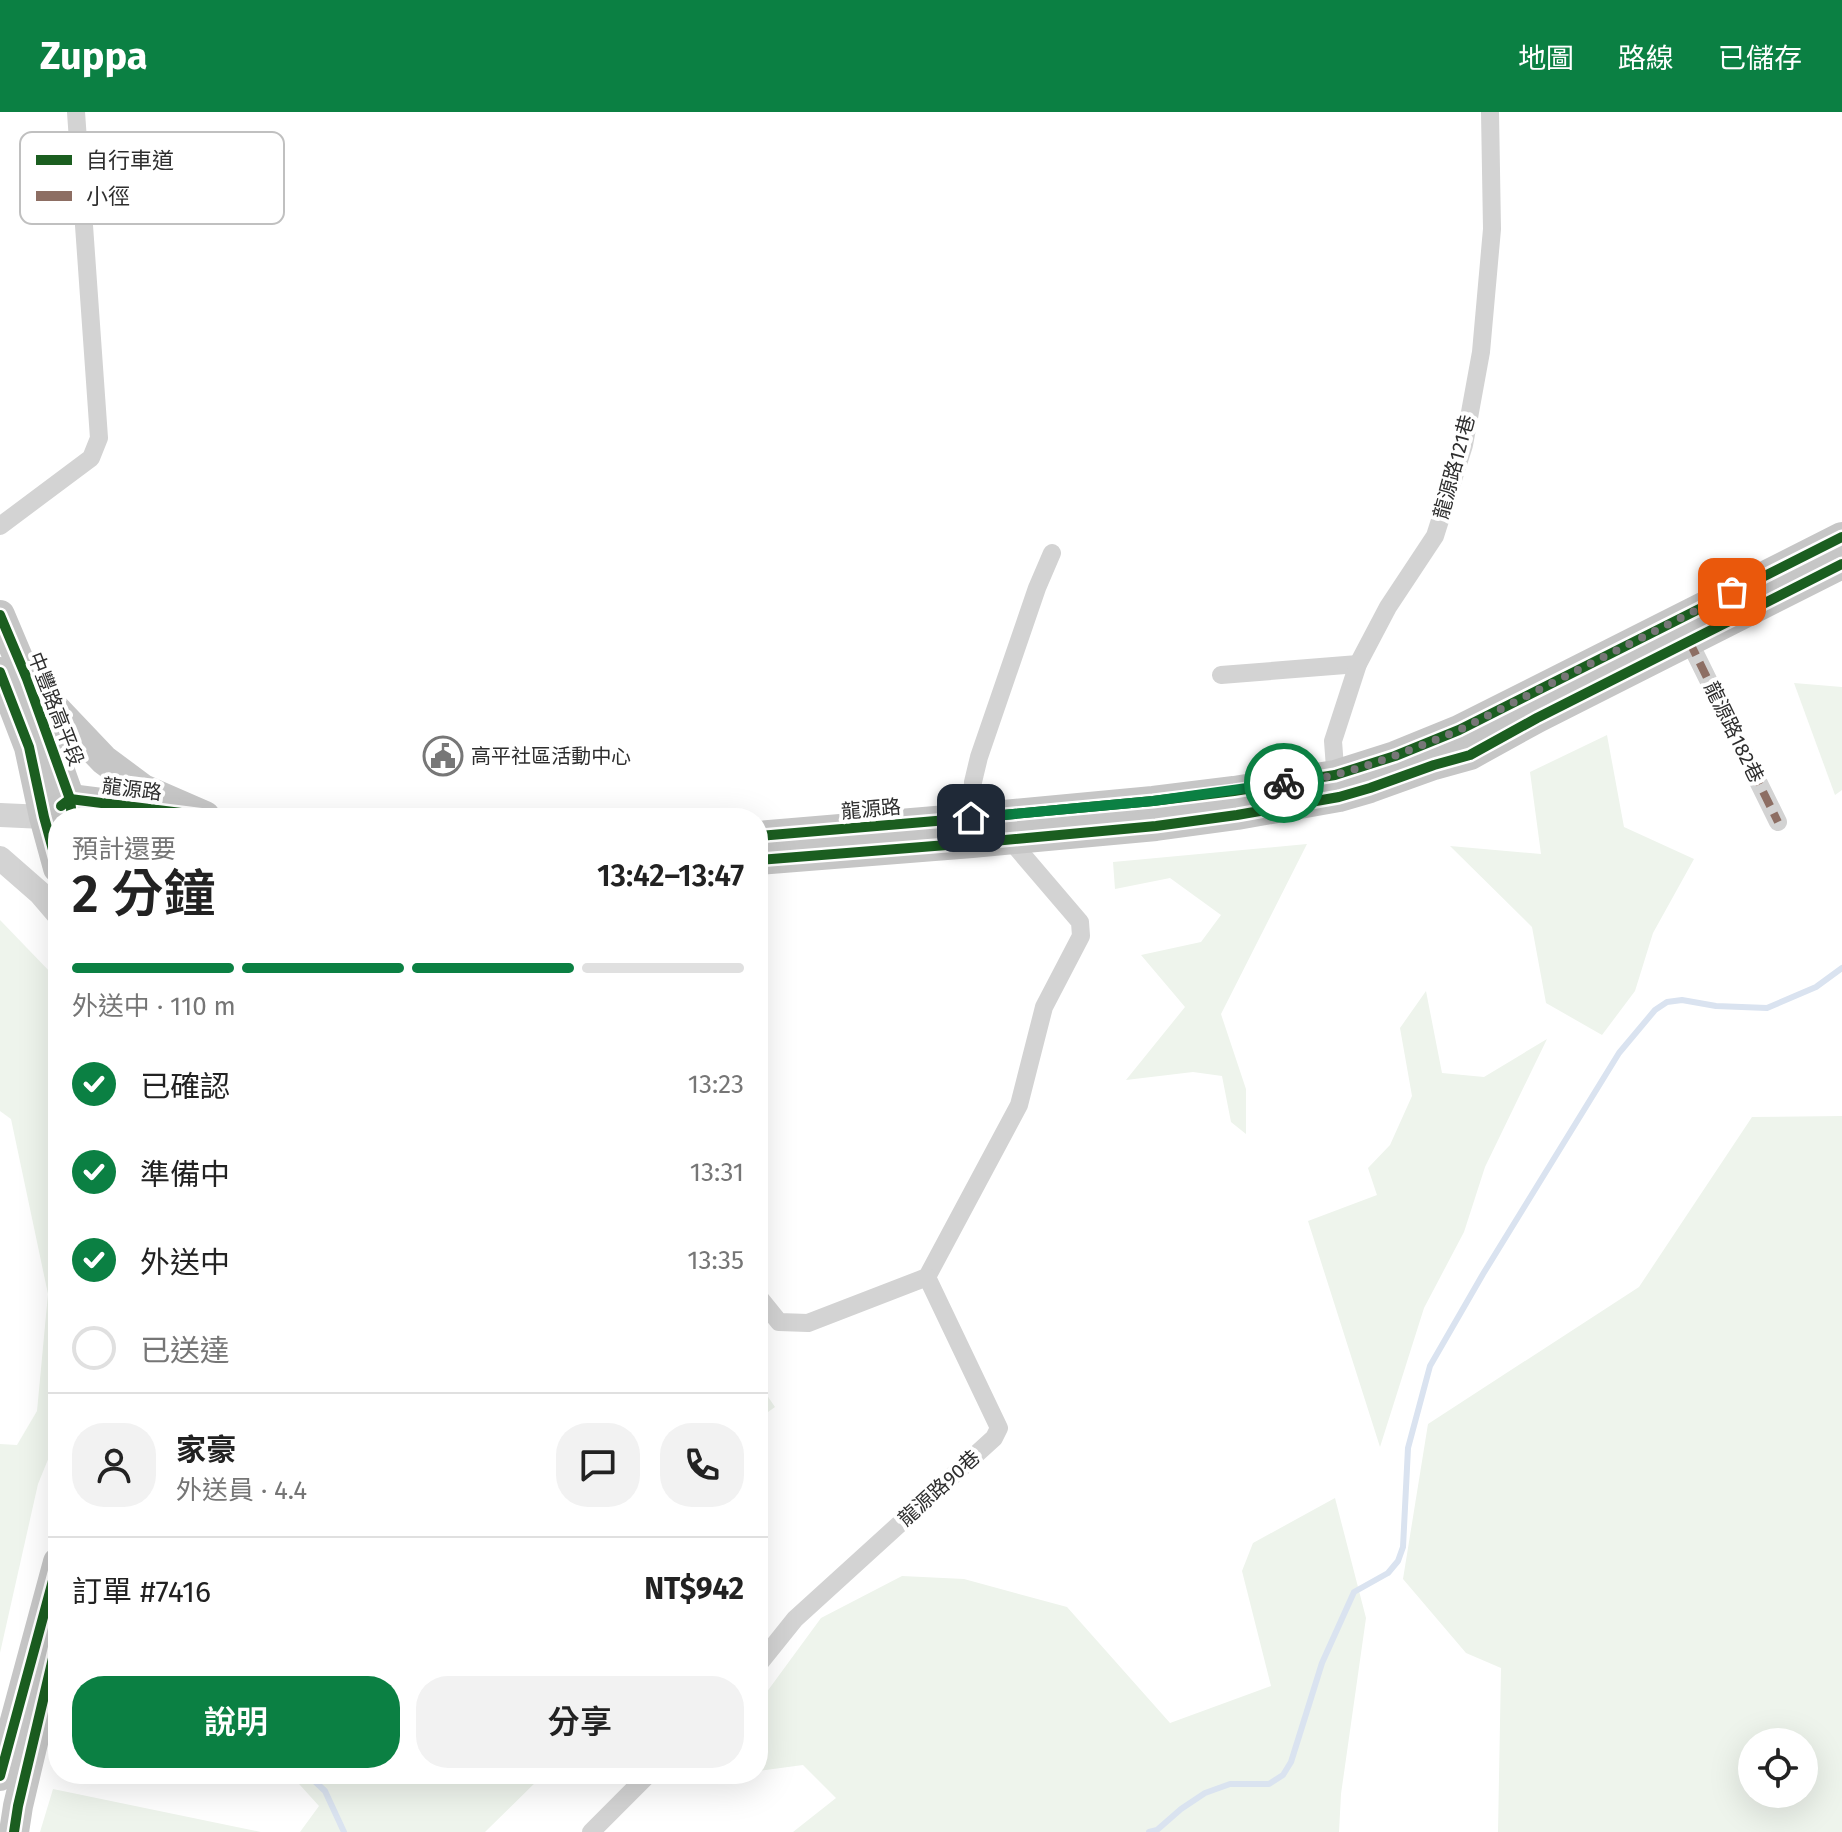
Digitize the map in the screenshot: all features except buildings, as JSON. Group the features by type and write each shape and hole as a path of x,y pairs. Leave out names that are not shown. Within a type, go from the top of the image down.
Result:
{"main road":[{"name":"龍源路","path":"768,836 972,831 1166,799 1337,786 1395,756 1459,730 1842,537"},
{"path":"768,859 972,831 1010,840 1156,826 1224,817 1337,786 1370,788 1470,755 1842,564"},
{"name":"中豐路高平段","path":"0,615 9,690 29,747 58,808"},
{"path":"9,690 143,789 190,808"},
{"path":"14,1832 48,1620"},
{"path":"0,1776 48,1658"}],"street":[{"path":"76,112 77,132"},
{"name":"龍源路121巷","path":"1337,786 1333,741 1358,664 1388,607 1435,536 1464,445 1481,352 1491,245 1490,112"},
{"path":"0,526 91,458 99,438 84,224"},
{"path":"972,831 973,782 979,757 1052,553"},
{"name":"龍源路182巷","path":"1689,641 1778,822"},
{"path":"1221,675 1358,664"},
{"path":"0,815 48,814"},
{"path":"768,1308 779,1322 808,1323 927,1277 1019,1105 1044,1007 1081,936 1080,922 1010,840"},
{"path":"0,858 48,902"},
{"name":"龍源路90巷","path":"768,1653 795,1619 994,1438 999,1428 927,1277"},
{"path":"591,1832 639,1784"}],"shaded area":[{"path":"1794,683 1842,687 1842,790 1835,795"},
{"path":"1607,735 1624,827 1694,859 1653,933 1635,991 1602,1035 1546,1003 1532,927 1450,846 1541,854 1530,772"},
{"path":"1307,844 1221,1014 1246,1089 1246,1134 1231,1122 1222,1076 1193,1072 1126,1080 1185,1007 1141,955 1201,942 1221,915 1170,878 1115,889 1113,862"},
{"path":"0,920 48,970 48,1294 11,1119 0,1111"},
{"path":"1426,991 1442,1073 1484,1077 1547,1039 1485,1167 1464,1232 1424,1308 1380,1447 1308,1221 1377,1195 1368,1168 1390,1145 1412,1096 1400,1028"},
{"path":"1842,1116 1842,1832 1498,1832 1501,1668 1466,1653 1403,1579 1428,1424 1639,1287 1752,1117"},
{"path":"48,1294 48,1460 38,1484 0,1653 0,1444 17,1445 37,1411"},
{"path":"768,1397 775,1407 768,1412"},
{"path":"1335,1498 1366,1618 1341,1794 1339,1832 793,1832 836,1798 803,1765 768,1770 768,1690 821,1618 902,1576 964,1579 1067,1607 1170,1723 1271,1686 1242,1571 1253,1543"},
{"path":"299,1784 534,1784 485,1832 300,1832 319,1806"},
{"path":"53,1789 261,1832 40,1832"}],"waterway":[{"path":"1149,1832 1157,1830 1205,1793 1230,1784 1269,1784 1283,1775 1291,1762 1322,1663 1354,1592 1388,1573 1398,1561 1403,1547 1408,1448 1430,1366 1619,1053 1655,1010 1667,1002 1682,1000 1716,1006 1767,1008 1816,987 1842,968"},
{"path":"318,1784 325,1791 344,1832"}],"marked path":[{"path":"1689,641 1778,822"}],"cycle path":[{"path":"768,835 1153,801 1335,775 1395,756 1459,730 1842,537"},
{"path":"768,859 1156,826 1339,797 1470,755 1842,564"},
{"path":"0,615 27,679 71,808"},
{"path":"0,672 29,747 48,832"},
{"path":"61,806 70,799 142,808"},
{"path":"0,1776 48,1599"},
{"path":"14,1832 48,1679"}],"way so far":[{"path":"1284,783 1335,775 1395,756 1459,730 1732,592"}],"place":[{"name":"高平社區活動中心","path":"443,756"}],"route":[{"path":"971,818 1153,801 1284,783"}]}
